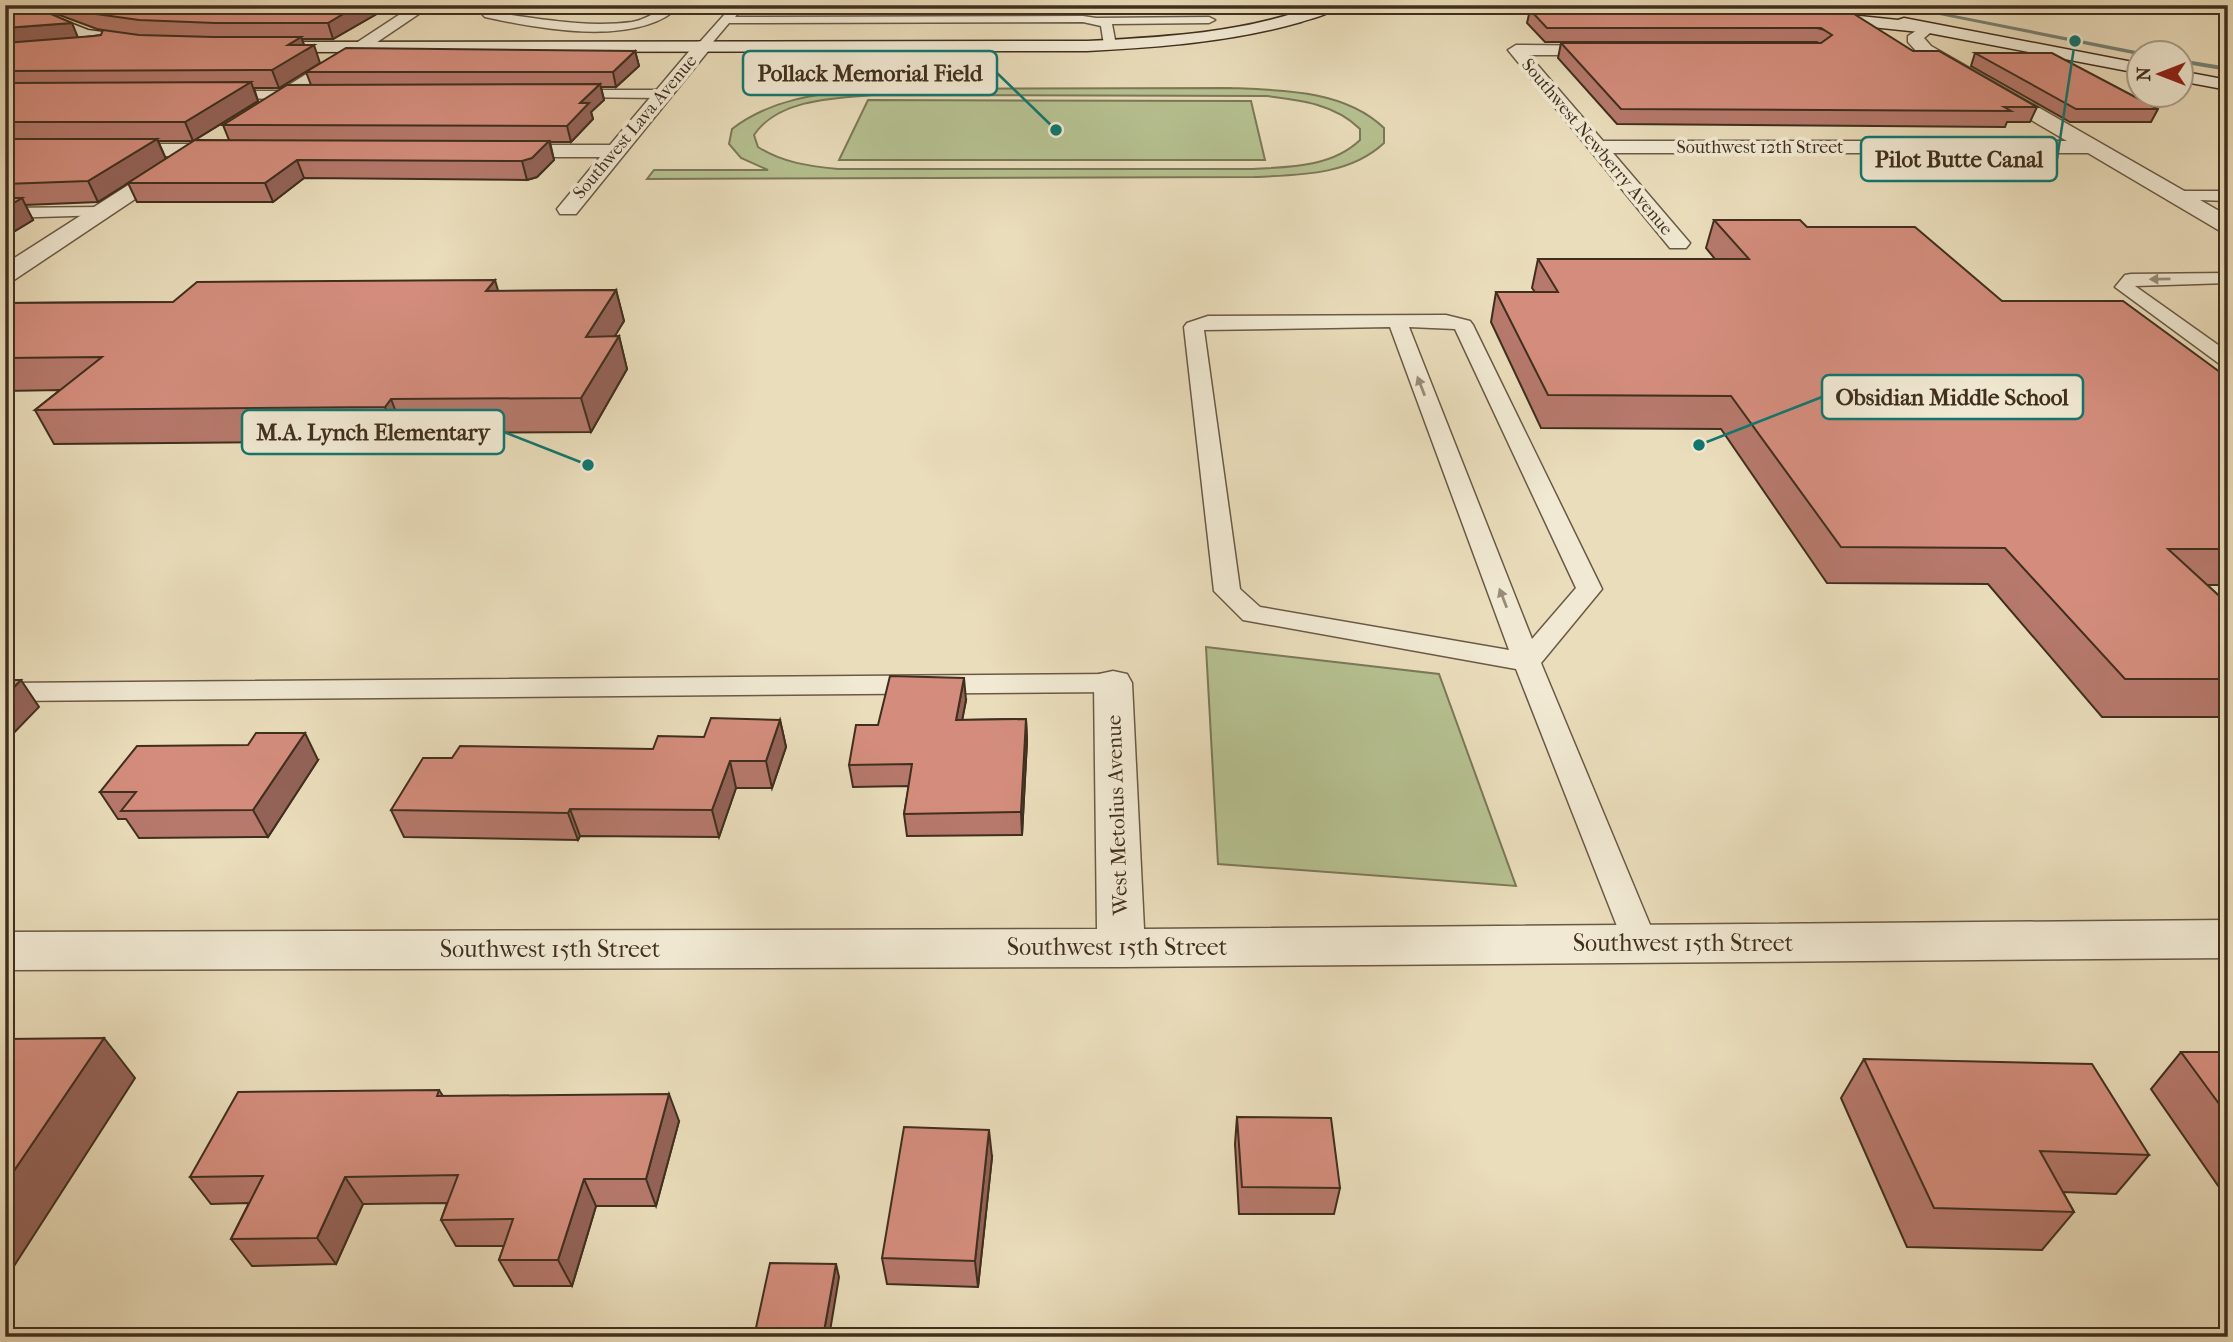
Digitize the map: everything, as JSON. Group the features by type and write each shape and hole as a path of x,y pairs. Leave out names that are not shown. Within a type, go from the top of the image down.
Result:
{"street":[{"path":"29,5 44,19 70,30 141,43"},
{"path":"5,275 195,150 425,5"},
{"path":"248,47 1110,45 1196,38 1242,31 1296,18 1333,5"},
{"path":"1512,5 1736,8 1928,28"},
{"path":"1777,5 1872,16 2124,65"},
{"path":"1928,28 1916,36 1916,42 1925,50 2228,226"},
{"path":"78,48 141,43 167,44"},
{"name":"Southwest Lava Avenue","path":"568,209 703,46"},
{"name":"Southwest Newberry Avenue","path":"1625,50 1516,50 1678,243"},
{"path":"2194,79 2228,85"},
{"name":"Southwest 12th Street","path":"1595,147 2093,147"},
{"path":"5,150 251,150"},
{"path":"474,151 614,151"},
{"name":"West Metolius Avenue","path":"1113,682 1121,948"},
{"name":"Southwest 15th Street","path":"5,951 1121,948 2228,940"}],"lane":[{"path":"498,5 489,15 615,27 656,20 676,5"},
{"path":"703,46 738,5"},
{"path":"1151,8 1182,9"},
{"path":"726,20 763,19 755,32 759,34 816,35 826,31 832,19 1209,20"},
{"path":"1099,21 1106,24 1110,45"},
{"path":"553,94 662,94"},
{"path":"199,95 323,95"},
{"path":"2176,196 2228,196"},
{"path":"5,213 101,212"},
{"path":"2228,278 2131,279 2124,288 2228,361"},
{"path":"2131,317 2165,317"},
{"path":"1396,321 1446,321 1463,326 1589,589 1527,662 1252,614 1227,591 1194,327 1208,322 1396,321"},
{"path":"1396,321 1527,662 1641,944"},
{"path":"5,692 1113,682"}],"green space":[{"path":"1230,88 1312,94 1351,106 1368,115 1384,128 1384,143 1371,154 1340,167 1307,174 1255,177 647,179 654,170 768,170 741,158 729,144 732,129 779,104 812,96 864,89","holes":["859,96 1266,96 1304,102 1340,114 1360,129 1360,140 1349,149 1324,161 1253,169 838,169 777,157 758,147 754,135 764,123 792,107 825,99"]},
{"path":"868,100 1251,101 1265,160 839,160"},
{"path":"1206,647 1439,674 1516,886 1218,864"}],"building":[{"path":"5,5 30,5 72,23 5,28"},
{"path":"69,5 358,5 328,23 215,23 139,20 89,13"},
{"path":"1671,5 1739,5 1746,11 1823,11 1854,14 1913,51 1939,51 2037,107 2004,107 2011,111 1621,109 1561,43 1821,43 1832,35 1821,28 1547,28 1530,10 1675,8"},
{"path":"103,30 139,35 301,37 288,45 314,45 272,70 5,71 5,43 94,36 101,35"},
{"path":"346,48 635,51 613,72 306,72"},
{"path":"1975,53 2052,53 2124,91 2124,108 2158,109 2076,109"},
{"path":"251,82 185,122 5,122 5,83"},
{"path":"600,84 580,103 589,103 567,126 223,125 287,85"},
{"path":"5,139 157,139 88,181 5,184"},
{"path":"195,140 549,141 532,158 522,161 297,160 265,183 128,183"},
{"path":"5,198 22,198 5,208"},
{"path":"1714,220 1800,220 1807,227 1915,227 2002,301 2123,301 2228,378 2228,549 2168,549 2228,604 2228,679 2125,679 2005,548 1841,547 1731,396 1548,395 1496,292 1558,292 1538,259 1749,259"},
{"path":"495,280 486,291 616,290 586,337 619,336 581,398 391,399 385,407 35,410 102,357 5,358 5,303 173,302 197,282"},
{"path":"890,676 964,678 956,720 1026,719 1021,812 904,814 912,764 849,765 856,725 878,725"},
{"path":"5,680 21,680 5,696"},
{"path":"711,718 780,720 766,761 730,761 712,810 570,809 568,813 391,810 423,758 452,758 460,746 653,749 658,736 704,737"},
{"path":"256,733 305,733 253,810 121,811 136,792 100,792 137,746 248,745"},
{"path":"104,1038 5,1184 5,1039"},
{"path":"2181,1052 2228,1052 2228,1116"},
{"path":"1864,1059 2092,1064 2149,1155 2040,1151 2074,1212 1934,1208"},
{"path":"439,1090 437,1096 669,1094 646,1179 584,1179 558,1260 499,1260 513,1219 441,1220 458,1175 345,1177 317,1238 231,1239 263,1176 190,1177 238,1092"},
{"path":"1237,1117 1331,1118 1340,1188 1242,1187"},
{"path":"904,1127 989,1130 975,1261 882,1258"},
{"path":"770,1263 836,1264 823,1337 754,1337"}],"waterway":[{"path":"1893,5 2124,50"},
{"path":"2194,63 2228,69"}],"place":[{"name":"Pilot Butte Canal","path":"2075,41"},
{"name":"Pollack Memorial Field","path":"1056,130"},
{"name":"Obsidian Middle School","path":"1699,445"},
{"name":"M.A. Lynch Elementary","path":"588,465"}]}
